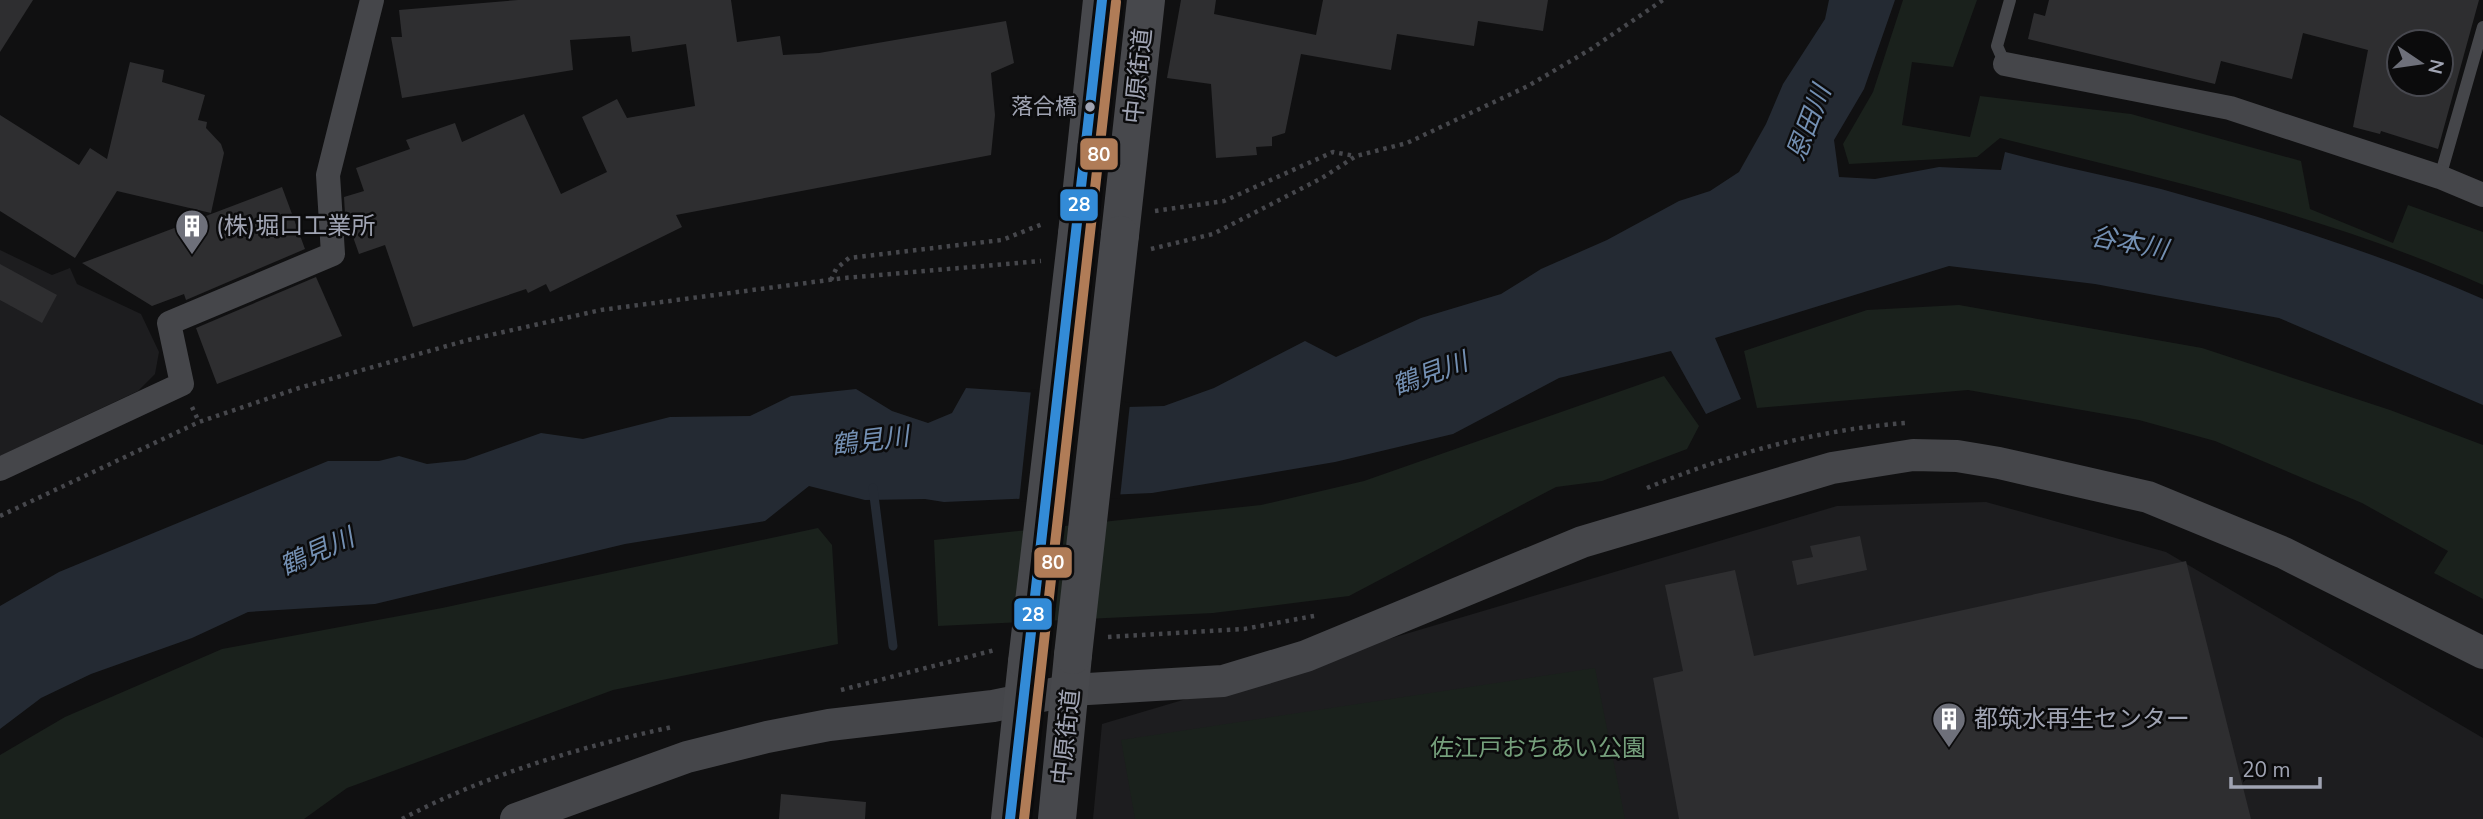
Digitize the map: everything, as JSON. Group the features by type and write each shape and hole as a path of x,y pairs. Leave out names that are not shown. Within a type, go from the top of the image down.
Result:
{"main road":[{"name":"中原街道","path":"1010,819 1027,662 1063,229 1102,0"},
{"name":"中原街道","path":"1131,243 1146,0"},
{"path":"1072,673 1131,243"},
{"name":"中原街道","path":"1057,819 1072,673"}],"street":[{"path":"0,469 182,384 169,323 334,254 328,175 372,0"},
{"path":"2005,64 2230,108 2440,177 2483,195"},
{"path":"341,119 369,115"},
{"path":"516,819 687,757 829,724 1022,700 1072,673 1223,681 1306,656 1582,542 1832,468 1913,455 1957,456 1999,463 2148,497 2284,553 2483,653"}],"lane":[{"path":"2005,64 1997,46 2010,0"},
{"path":"2440,177 2483,27"}],"path":[{"path":"1131,243 1213,234 1322,178 1356,156 1407,143 1528,86 1591,49 1663,0"},
{"path":"1151,211 1224,201 1333,152 1356,156"},
{"path":"831,280 836,269 849,258 1002,240 1041,223 1063,229"},
{"path":"0,516 200,422 338,377 468,340 601,310 831,280 1049,260"},
{"path":"1639,491 1749,450 1870,425 1910,422"}],"shaded area":[{"path":"0,250 52,275 70,268 77,284 141,314 159,352 155,374 138,391 0,456"},
{"path":"1986,502 2166,552 2483,738 2483,819 1093,819 1102,724 1837,506"}],"green space":[{"path":"1903,0 1977,0 1953,67 1912,62 1902,125 1970,137 1980,96 2131,114 2301,161 2310,209 2393,243 2408,205 2483,232 2483,285 2425,261 2305,219 2184,184 2000,138 1977,157 1849,164 1843,144 1873,92"},
{"path":"1959,305 2202,348 2390,410 2483,445 2483,599 2434,573 2448,551 2362,503 2215,441 2139,420 1968,390 1757,408 1744,351 1867,310"},
{"path":"1664,376 1699,426 1687,449 1602,481 1556,487 1349,596 1213,613 938,626 934,540 1261,505 1364,481"},
{"path":"818,528 832,545 838,644 613,690 347,788 304,819 0,819 0,755 65,717 222,649 442,608"},
{"name":"佐江戸おちあい公園","path":"1595,668 1625,819 1135,819 1121,740"}],"water":[{"path":"1829,0 1895,0 1864,89 1834,140 1839,177 1875,179 1939,167 2001,170 2005,152 2161,189 2365,252 2483,299 2483,405 2279,318 2095,284 1949,266 1715,338 1741,399 1706,414 1671,351 1559,378 1453,434 1335,462 1152,493 944,502 925,499 865,500 809,486 765,521 625,544 375,604 248,612 192,638 91,674 41,698 0,729 0,606 59,572 328,461 379,461 399,456 427,464 465,460 541,433 583,439 670,417 750,416 791,396 856,389 892,411 928,423 952,413 966,388 1083,396 1127,407 1164,406 1214,388 1305,341 1336,357 1421,318 1501,294 1541,269 1607,240 1679,201 1710,191 1739,172 1766,124 1783,84 1825,19"}],"pier":[{"path":"1031,389 1084,392 1130,403 1120,498 1019,502"}],"building":[{"path":"0,0 33,0 0,52"},
{"path":"518,0 731,0 737,42 780,36 783,55 819,53 1006,21 1014,63 991,73 995,115 991,155 676,215 682,227 550,292 546,284 528,293 526,289 413,327 385,245 359,254 345,214 344,197 364,191 356,168 410,149 406,140 455,123 462,142 524,114 561,194 607,172 582,117 617,99 627,118 695,106 686,44 632,52 630,36 570,40 573,70 402,98 391,37 402,37 399,10"},
{"path":"1181,0 1216,0 1214,14 1316,35 1323,0 1548,0 1543,31 1478,21 1474,46 1397,34 1391,70 1301,54 1285,133 1272,137 1272,146 1256,147 1257,155 1216,158 1211,84 1167,78"},
{"path":"2049,0 2479,0 2455,87 2455,28 2385,28 2385,98 2452,98 2438,149 2381,131 2380,134 2353,127 2368,50 2303,33 2292,79 2221,61 2215,84 2028,39 2034,13 2045,16"},
{"path":"130,62 164,70 162,82 205,95 198,120 207,122 206,128 221,144 224,153 211,213 117,191 75,258 0,211 0,115 79,165 90,148 107,159"},
{"name":"(株)堀口工業所","path":"282,187 305,249 186,300 184,294 152,306 82,263"},
{"path":"0,264 57,295 42,323 0,300"},
{"path":"316,277 342,336 217,384 196,328"},
{"path":"1860,536 1867,570 1797,585 1792,561 1813,557 1810,546"},
{"name":"都筑水再生センター","path":"2186,561 2251,819 1679,819 1653,678 1683,671 1665,585 1735,570 1754,656"},
{"path":"781,794 866,802 865,819 779,819"}],"waterway":[{"path":"873,488 893,646"}],"transit line":[{"name":"28","path":"1010,819 1102,0"},
{"name":"80","path":"1024,819 1116,2"}],"place":[{"name":"落合橋","path":"1090,107"},
{"name":"(株)堀口工業所","path":"192,256"},
{"name":"都筑水再生センター","path":"1949,749"}],"water label":[{"name":"恩田川","path":"1809,123"},
{"name":"谷本川","path":"2129,243"},
{"name":"鶴見川","path":"1430,374"},
{"name":"鶴見川","path":"870,441"},
{"name":"鶴見川","path":"317,552"}]}
